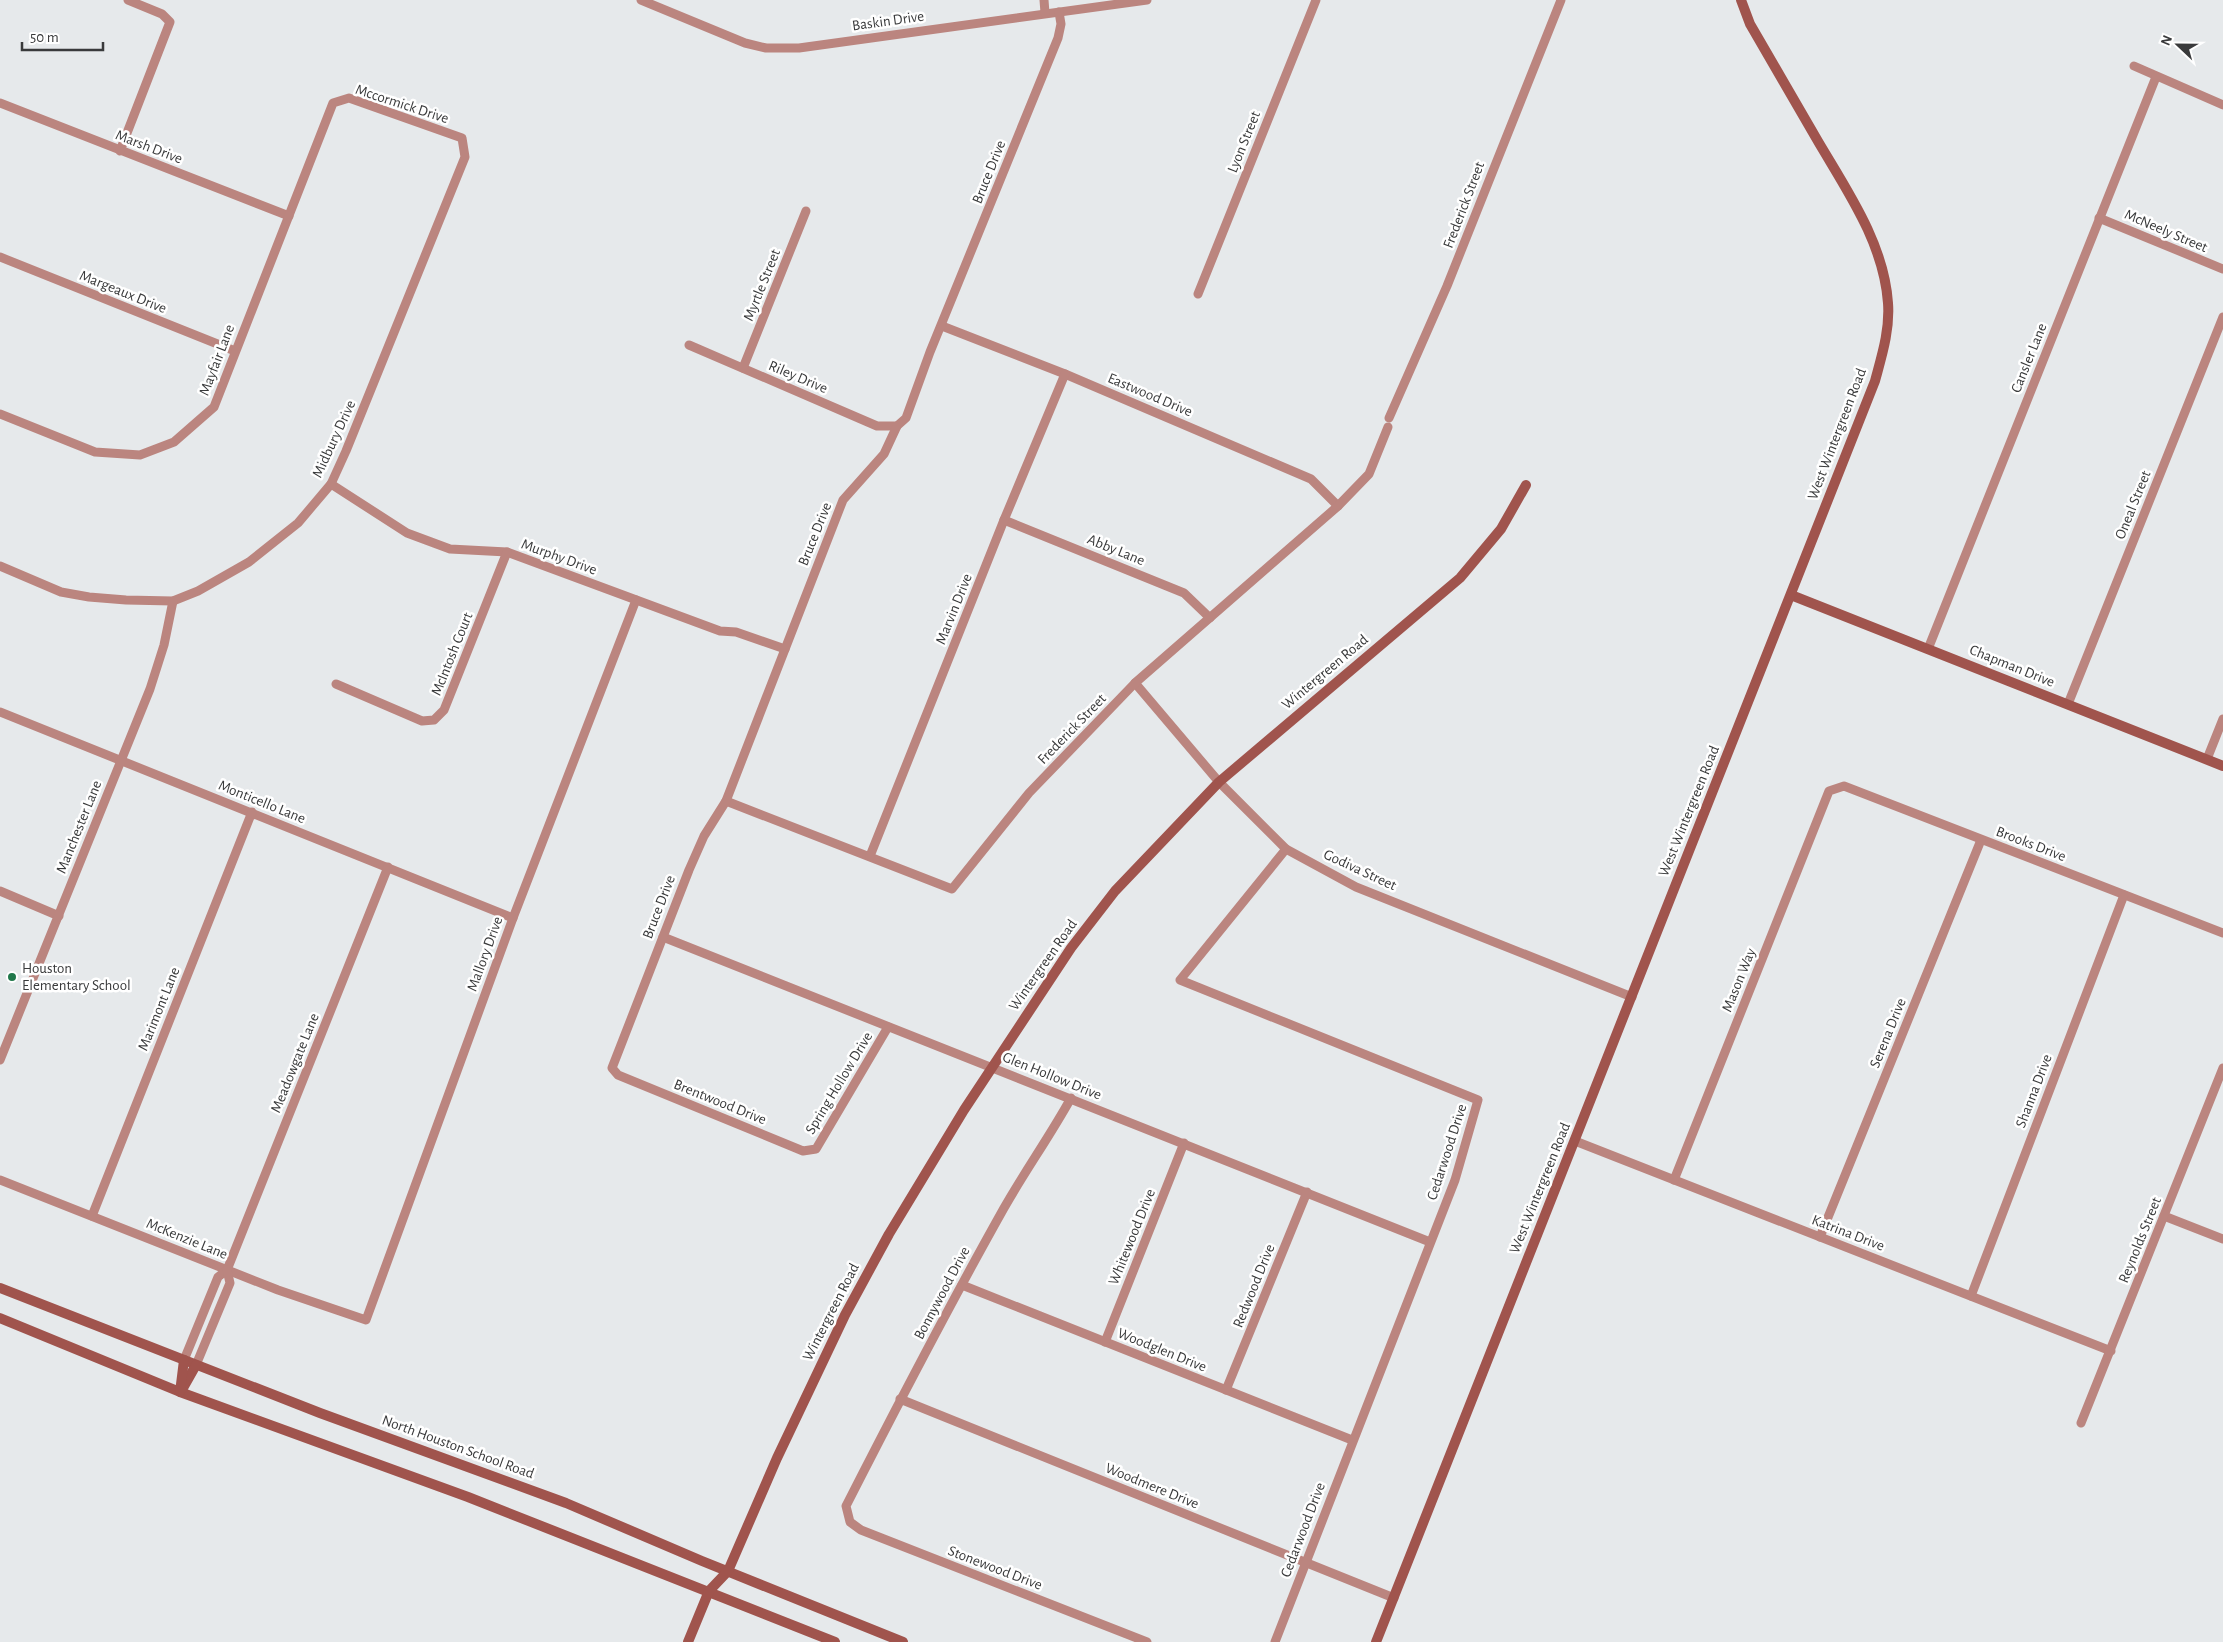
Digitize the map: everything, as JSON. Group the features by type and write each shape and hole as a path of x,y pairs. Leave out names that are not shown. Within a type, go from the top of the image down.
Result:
{"main road":[{"name":"West Wintergreen Road","path":"1376,1642 1875,382 1886,340 1888,303 1881,264 1868,231 1850,196 1750,24 1741,0"},
{"name":"Wintergreen Road","path":"728,1571 777,1458 845,1315 890,1234 964,1110 1071,948 1110,898 1219,782 1460,578 1501,529 1526,485"},
{"name":"Chapman Drive","path":"1791,595 2223,766"},
{"name":"North Houston School Road","path":"0,1288 320,1413 566,1503 903,1642"},
{"path":"0,1318 180,1392 468,1497 835,1642"},
{"path":"180,1392 184,1360"},
{"path":"180,1392 196,1365"},
{"path":"688,1642 709,1591 728,1571"}],"street":[{"path":"120,151 170,22 162,14 128,0"},
{"name":"Baskin Drive","path":"641,0 745,43 778,49 799,48 1147,0"},
{"path":"1044,0 1045,14"},
{"name":"Lyon Street","path":"1198,294 1316,0"},
{"name":"Frederick Street","path":"726,801 952,889 1029,793 1135,683 1338,506 1369,474 1388,423 1447,286 1561,0"},
{"name":"Bruce Drive","path":"618,1075 612,1068 663,937 704,836 726,801 844,500 884,454 897,426 906,418 1058,38 1061,24 1059,12"},
{"path":"2134,66 2223,105"},
{"name":"Cansler Lane","path":"1928,649 2156,77"},
{"name":"Mccormick Drive","path":"333,103 349,98 462,138"},
{"name":"Marsh Drive","path":"0,103 289,216"},
{"name":"Mayfair Lane","path":"0,414 95,452 140,455 174,442 214,407 333,103"},
{"name":"Midbury Drive","path":"0,566 61,592 89,597 126,600 173,601 198,591 249,562 298,523 331,484 346,451 465,157 462,138"},
{"name":"Myrtle Street","path":"743,368 806,211"},
{"name":"McNeely Street","path":"2099,218 2223,269"},
{"name":"Margeaux Drive","path":"0,257 236,352"},
{"name":"Oneal Street","path":"2068,704 2223,317"},
{"name":"Eastwood Drive","path":"942,326 1065,374 1311,478 1338,506"},
{"name":"Riley Drive","path":"689,345 877,426 897,426"},
{"name":"Marvin Drive","path":"870,856 1004,520 1065,374"},
{"name":"Murphy Drive","path":"331,484 407,533 450,549 507,552 720,630 736,632 785,649"},
{"name":"Abby Lane","path":"1004,520 1184,593 1210,618"},
{"name":"McIntosh Court","path":"336,684 422,721 434,720 444,710 507,552"},
{"name":"Mallory Drive","path":"366,1320 513,918 636,600"},
{"name":"Manchester Lane","path":"0,1060 153,680 164,645 173,601"},
{"name":"Godiva Street","path":"1135,683 1219,782 1286,849 1356,887 1632,997"},
{"name":"Monticello Lane","path":"0,712 513,918"},
{"path":"2207,759 2223,719"},
{"name":"Brooks Drive","path":"1829,791 1844,786 2223,933"},
{"name":"Mason Way","path":"1674,1180 1829,791"},
{"name":"Marimont Lane","path":"92,1216 252,812"},
{"name":"Serena Drive","path":"1820,1237 1981,840"},
{"name":"Cedarwood Drive","path":"1274,1642 1455,1180 1478,1100 1180,980 1286,849"},
{"name":"Meadowgate Lane","path":"184,1360 218,1277 227,1270 388,867"},
{"path":"0,891 58,916"},
{"name":"Shanna Drive","path":"1971,1296 2124,895"},
{"name":"Glen Hollow Drive","path":"663,937 1430,1242"},
{"name":"Spring Hollow Drive","path":"811,1151 816,1149 888,1027"},
{"name":"Reynolds Street","path":"2081,1423 2223,1068"},
{"name":"Brentwood Drive","path":"618,1075 803,1151 811,1151"},
{"name":"Bonnywood Drive","path":"846,1506 900,1399 1011,1196 1040,1152 1071,1098"},
{"name":"Katrina Drive","path":"1575,1141 2110,1351"},
{"name":"Whitewood Drive","path":"1105,1342 1184,1143"},
{"name":"McKenzie Lane","path":"0,1180 278,1290 366,1320"},
{"name":"Redwood Drive","path":"1226,1390 1307,1192"},
{"path":"2164,1216 2223,1238"},
{"name":"Meadowgate Lane","path":"196,1365 230,1283 227,1270"},
{"name":"Woodglen Drive","path":"962,1285 1352,1440"},
{"name":"Woodmere Drive","path":"900,1399 1394,1598"},
{"name":"Stonewood Drive","path":"846,1506 850,1522 861,1530 1146,1642"}],"place":[{"name":"Houston Elementary School","path":"12,977"}]}
